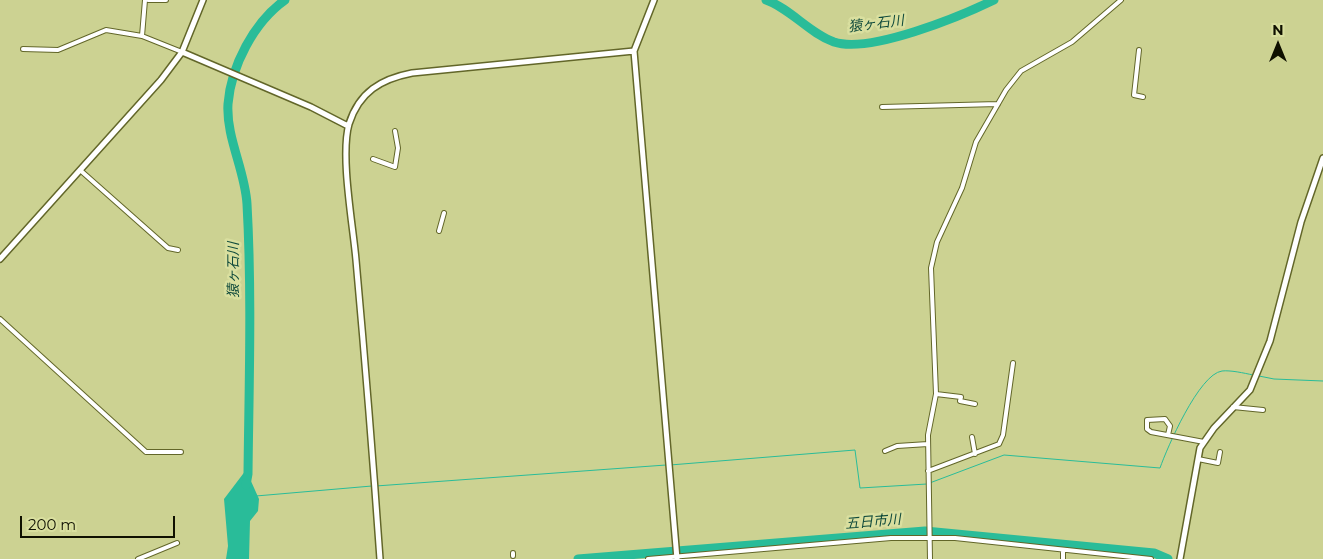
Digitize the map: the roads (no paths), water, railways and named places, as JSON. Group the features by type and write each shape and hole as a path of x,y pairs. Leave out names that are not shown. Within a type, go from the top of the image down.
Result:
{"street":[{"path":"142,36 145,0"},
{"path":"148,0 166,0"},
{"path":"0,259 137,104 154,89 182,52 203,0"},
{"path":"654,0 634,51 651,233 677,557"},
{"path":"930,559 928,444 936,394 931,268 935,251 962,188 976,142 998,104 1021,71 1072,42 1121,0"},
{"path":"23,49 58,50 106,30 142,36 204,60 312,107 346,125 350,124"},
{"path":"1139,50 1134,95 1143,97"},
{"path":"380,559 369,400 348,175 347,134 356,107 367,91 382,81 395,76 489,63 634,51"},
{"path":"882,107 998,104"},
{"path":"373,159 395,167 398,148 395,131"},
{"path":"1180,558 1200,448 1214,428 1250,390 1270,340 1301,222 1323,158"},
{"path":"80,170 168,248 178,250"},
{"path":"439,230 444,213"},
{"path":"0,319 146,452 181,452"},
{"path":"928,471 999,444 1003,435 1013,363"},
{"path":"936,394 961,397 960,401 975,404"},
{"path":"1233,407 1263,410"},
{"path":"1168,435 1170,426 1165,419 1147,420 1147,429 1168,435 1204,442"},
{"path":"972,437 974,454"},
{"path":"885,451 897,446 928,444"},
{"path":"1198,459 1218,463 1220,452"},
{"path":"648,559 883,538 929,537 955,538 1151,559"},
{"path":"138,559 177,543"},
{"path":"1063,550 1063,559"}],"water":[{"path":"246,470 259,499 258,511 250,521 249,559 226,559 228,546 224,499"}],"waterway":[{"name":"猿ヶ石川","path":"246,485 248,474 250,339 247,204 246,191 230,129 228,104 234,75 246,46 263,20 285,0"},
{"name":"猿ヶ石川","path":"766,0 784,9 825,38 834,42 850,44 870,43 915,32 994,0"},
{"path":"670,465 855,450 860,488 927,484 1004,455 1160,468 1185,413 1194,398 1213,375 1222,371 1253,375"},
{"path":"1259,376 1274,379 1323,381"},
{"path":"376,486 666,465"},
{"path":"256,496 372,486"},
{"name":"五日市川","path":"578,559 925,531 1154,553 1168,559"}]}
